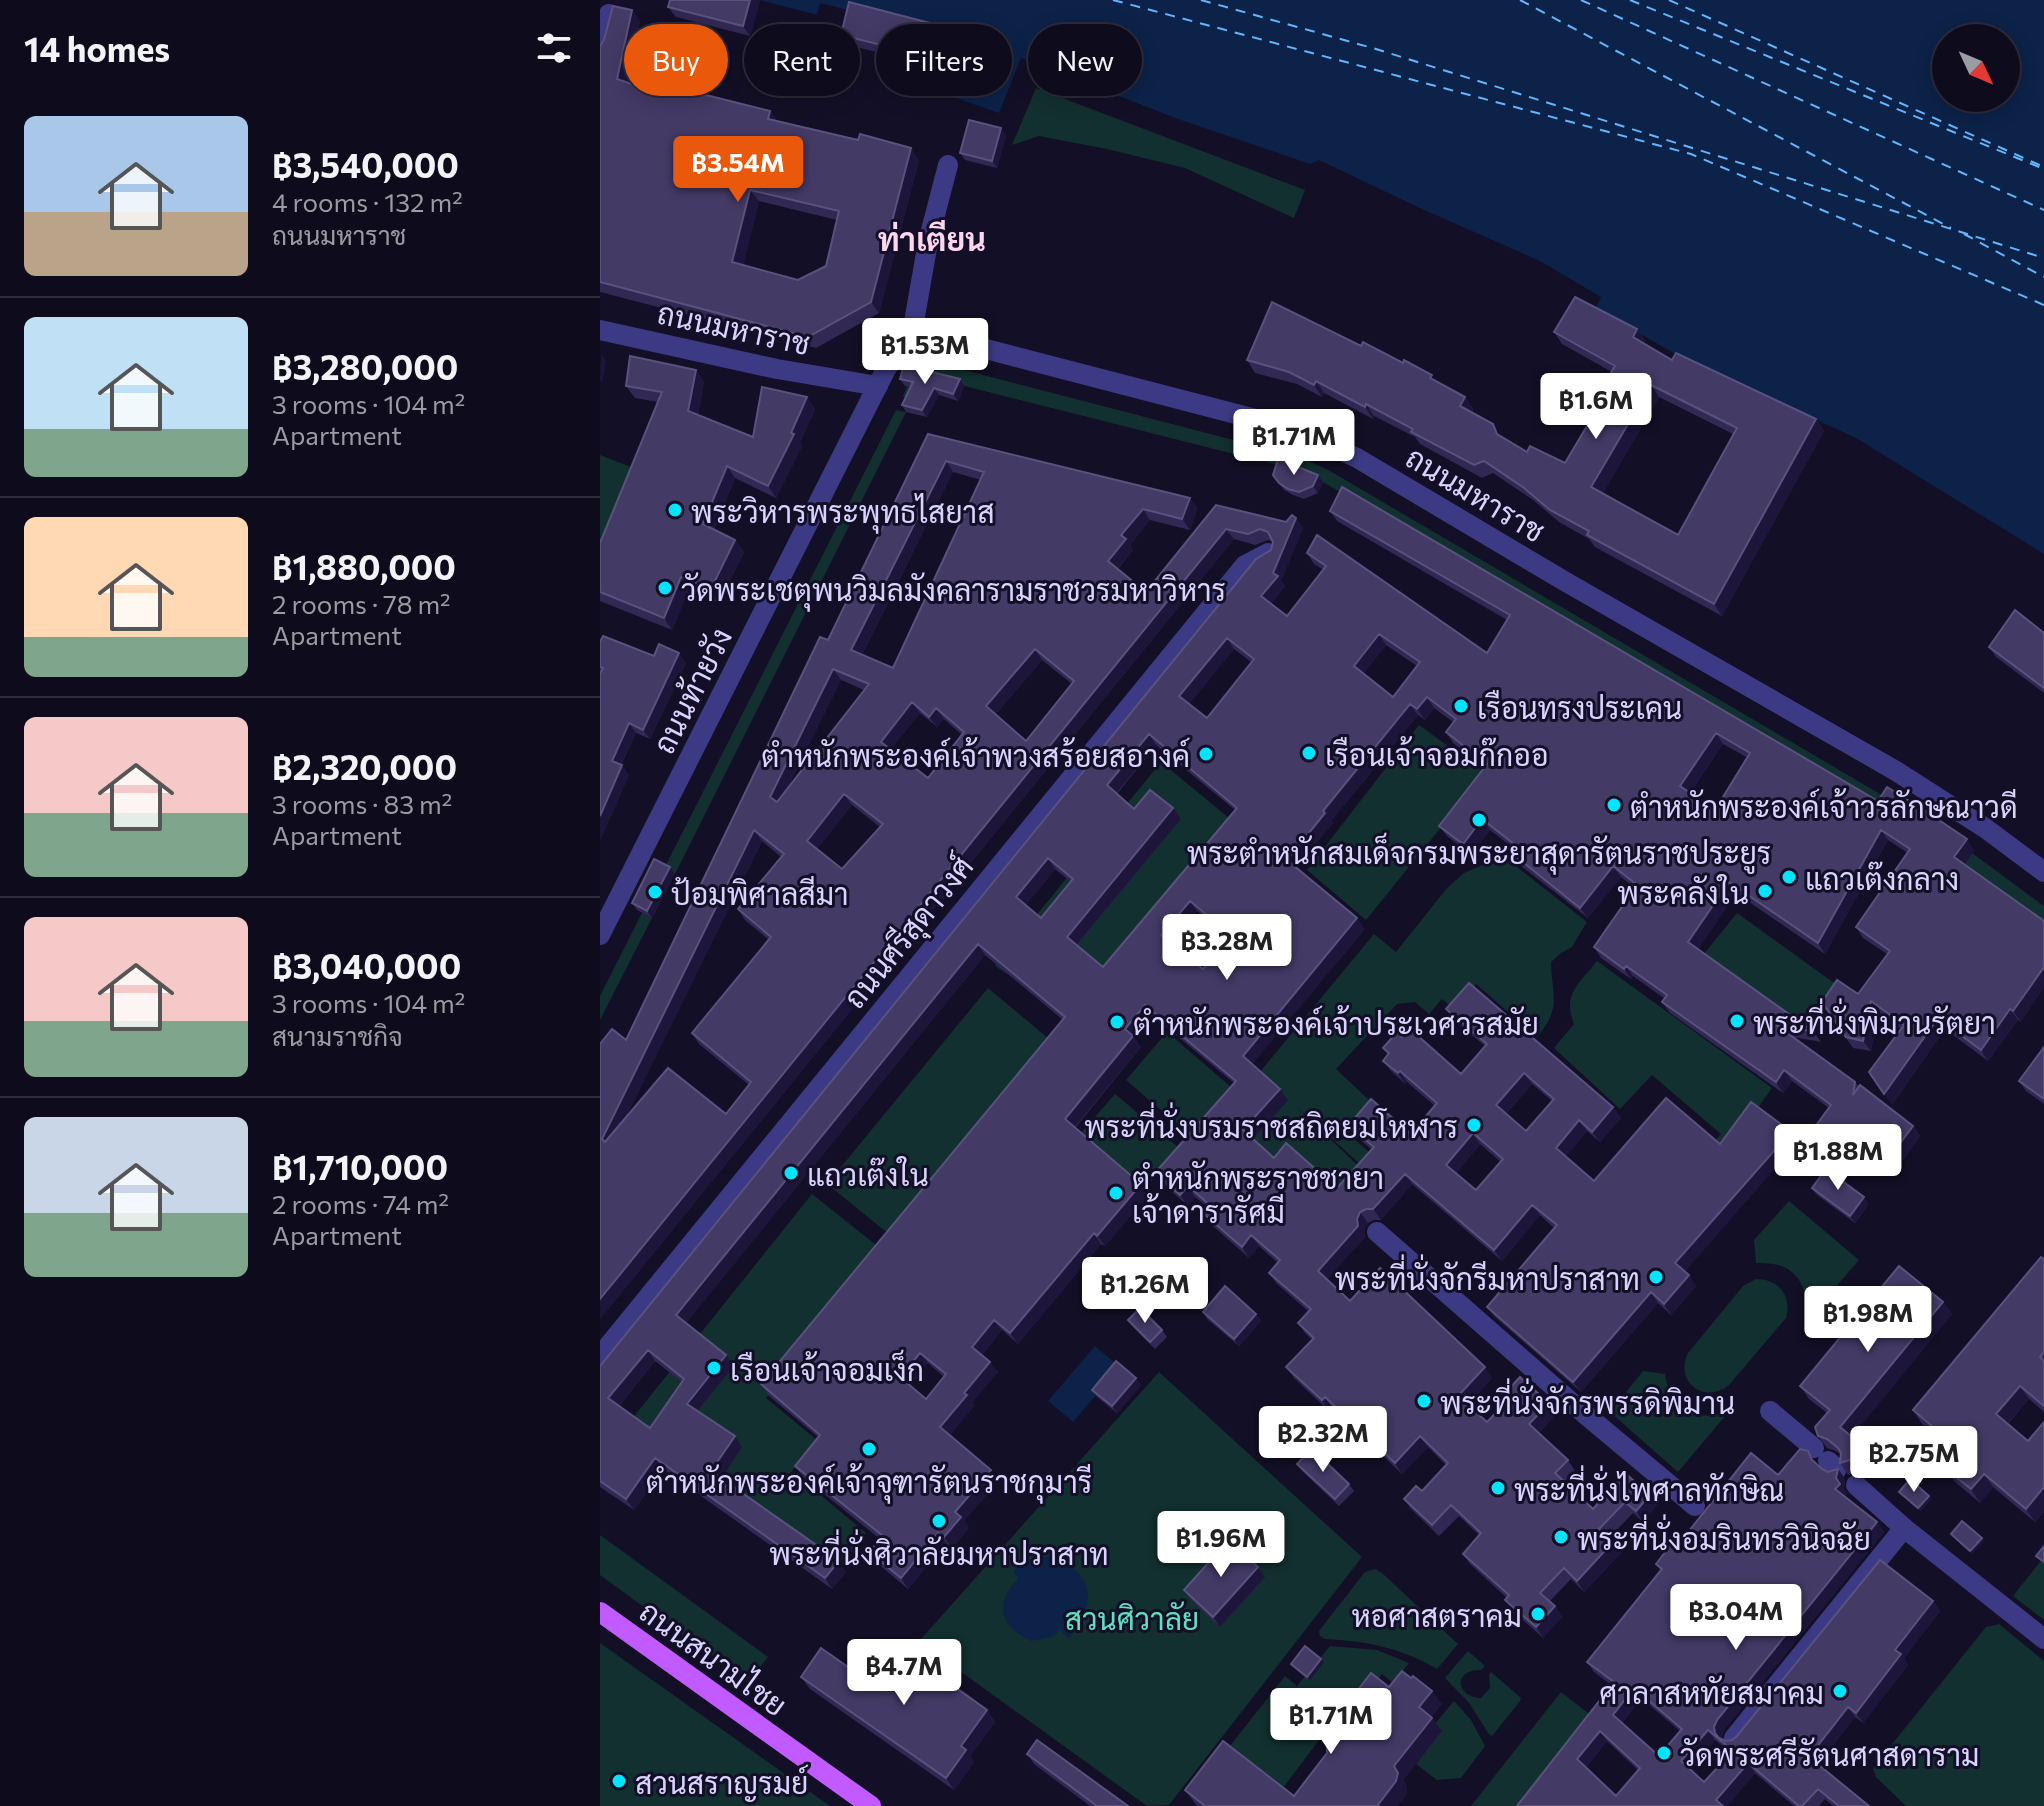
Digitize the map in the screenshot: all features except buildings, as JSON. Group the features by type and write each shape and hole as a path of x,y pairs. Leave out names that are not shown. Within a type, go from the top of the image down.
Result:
{"main road":[{"name":"ถนนสนามไชย","path":"600,1612 871,1806"}],"street":[{"path":"600,48 609,14"},
{"path":"878,386 896,355 910,345 928,242 948,165"},
{"name":"ถนนมหาราช","path":"600,330 777,369 878,386"},
{"name":"ถนนมหาราช","path":"910,345 935,340 959,342 1267,422 1327,444 1896,771 1985,828 2044,872"},
{"name":"ถนนท้ายวัง","path":"600,935 878,386"},
{"name":"ถนนศรีสุดาวงศ์","path":"600,1356 1235,577 1245,565 1268,553"},
{"path":"1377,1232 1695,1506"},
{"path":"1770,1411 1826,1459"},
{"path":"1856,1485 1904,1528 2044,1639"},
{"path":"1734,1738 1904,1528"}],"green space":[{"path":"1033,96 1057,96 1305,190 1294,218 1185,168 1039,136 1012,145"},
{"path":"941,364 1303,458 1892,801 1885,812 1323,482 1282,466 925,376 912,401 903,396 915,372"},
{"path":"896,410 906,412 675,874 664,869"},
{"path":"600,455 636,469 600,558"},
{"path":"1419,725 1485,773 1366,920 1307,870"},
{"path":"1161,762 1235,823 1110,974 1054,931 1007,974 995,966"},
{"path":"1972,853 2044,906 2044,922 1965,864"},
{"path":"1503,856 1587,922 1572,947 1551,962 1554,1002 1545,1027 1537,1037 1476,984 1455,1010 1442,999 1429,1014 1415,1002 1397,1004 1336,1069 1371,1102 1348,1134 1408,1185 1369,1172 1292,1103 1367,1174 1345,1199 1281,1168 1251,1141 1288,1100 1259,1073 1374,934 1396,952 1447,888 1464,873"},
{"path":"1191,910 1231,944 1209,971 1169,937"},
{"path":"642,913 652,918 600,1020 600,996"},
{"path":"1737,913 1841,988 1811,1032 1703,955"},
{"path":"1597,961 1772,1088 1707,1179 1692,1166 1721,1134 1652,1075 1620,1109 1554,1048 1574,1024 1570,1005 1574,990"},
{"path":"988,988 1055,1044 895,1239 827,1184"},
{"path":"1167,1032 1231,1087 1190,1135 1126,1080"},
{"path":"1115,1094 1179,1148 1146,1188 1081,1133"},
{"path":"812,1194 884,1254 766,1398 817,1440 792,1471 866,1533 840,1567 631,1420"},
{"path":"1789,1201 1859,1260 1806,1322 1805,1297 1798,1278 1782,1266 1756,1263 1754,1240"},
{"path":"1756,1279 1771,1282 1782,1290 1787,1303 1786,1318 1729,1385 1710,1393 1701,1391 1688,1381 1685,1373 1688,1353 1743,1286"},
{"path":"1643,1371 1665,1374 1673,1397 1688,1411 1708,1415 1731,1409 1678,1472 1610,1412"},
{"name":"สวนศิวาลัย","path":"1159,1372 1362,1557 1169,1805 1147,1806 925,1646 921,1639"},
{"path":"600,1535 768,1657 748,1683 600,1575"},
{"path":"2044,1557 2044,1620 2013,1596"},
{"path":"1375,1569 1458,1644 1437,1669 1383,1647 1320,1636 1319,1631 1365,1572"},
{"path":"1999,1624 2044,1661 2044,1806 1906,1806 1876,1777 1873,1768 1986,1627"},
{"path":"600,1643 830,1806 600,1806"},
{"path":"1330,1646 1377,1650 1409,1663 1393,1683 1382,1674 1357,1707 1337,1716 1280,1792 1226,1751 1285,1676 1297,1686"},
{"path":"1468,1651 1485,1666 1462,1678 1462,1688 1466,1693 1481,1698 1490,1688 1491,1672 1521,1698 1492,1736 1470,1704 1445,1678"},
{"path":"1561,1692 1592,1716 1522,1806 1471,1806"},
{"path":"1454,1701 1471,1720 1485,1746 1461,1778 1437,1780 1416,1764 1441,1732 1434,1725"}],"water":[{"path":"759,0 2044,0 2044,554 1856,438 1694,365 1596,308 1601,297 1540,261 1319,160 1310,164 1119,96 1142,96 1142,24 1028,24 1028,61 1021,58 1012,80 1012,24 899,24 820,4 817,15"},
{"path":"950,96 1006,96 999,113"},
{"path":"1095,1346 1120,1367 1073,1422 1048,1401"},
{"path":"1050,1556 1076,1570 1087,1590 1088,1601 1079,1625 1069,1638 1060,1630 1052,1637 1031,1641 1012,1629 1003,1606 1018,1579 1014,1571 1022,1562"}],"pier":[{"path":"755,0 817,15 821,3 901,24 884,24 823,8 821,17 816,19 758,4"}],"ferry route":[{"path":"1113,0 1691,154 2044,305"},
{"path":"1201,0 1376,49 2044,258"},
{"path":"1520,0 1951,228"},
{"path":"1581,0 2044,210"},
{"path":"1630,0 2044,169"},
{"path":"1669,0 2044,167"},
{"path":"1964,234 2044,277"}],"place":[{"name":"พระวิหารพระพุทธไสยาส","path":"675,510"},
{"name":"วัดพระเชตุพนวิมลมังคลารามราชวรมหาวิหาร","path":"665,588"},
{"name":"เรือนทรงประเคน","path":"1461,706"},
{"name":"เรือนเจ้าจอมก๊กออ","path":"1309,753"},
{"name":"ตำหนักพระองค์เจ้าพวงสร้อยสอางค์","path":"1206,754"},
{"name":"ตำหนักพระองค์เจ้าวรลักษณาวดี","path":"1614,805"},
{"name":"พระตำหนักสมเด็จกรมพระยาสุดารัตนราชประยูร","path":"1479,820"},
{"name":"แถวเต๊งกลาง","path":"1789,877"},
{"name":"พระคลังใน","path":"1765,891"},
{"name":"ป้อมพิศาลสีมา","path":"655,892"},
{"name":"พระที่นั่งพิมานรัตยา","path":"1737,1021"},
{"name":"ตำหนักพระองค์เจ้าประเวศวรสมัย","path":"1117,1022"},
{"name":"พระที่นั่งบรมราชสถิตยมโหฬาร","path":"1474,1125"},
{"name":"แถวเต๊งใน","path":"791,1173"},
{"name":"ตำหนักพระราชชายา เจ้าดารารัศมี","path":"1116,1193"},
{"name":"พระที่นั่งจักรีมหาปราสาท","path":"1656,1277"},
{"name":"เรือนเจ้าจอมเง็ก","path":"714,1368"},
{"name":"พระที่นั่งจักรพรรดิพิมาน","path":"1424,1401"},
{"name":"ตำหนักพระองค์เจ้าจุฑารัตนราชกุมารี","path":"869,1449"},
{"name":"พระที่นั่งไพศาลทักษิณ","path":"1498,1488"},
{"name":"พระที่นั่งศิวาลัยมหาปราสาท","path":"939,1521"},
{"name":"พระที่นั่งอมรินทรวินิจฉัย","path":"1561,1537"},
{"name":"หอศาสตราคม","path":"1538,1614"},
{"name":"ศาลาสหทัยสมาคม","path":"1840,1691"},
{"name":"วัดพระศรีรัตนศาสดาราม","path":"1664,1753"},
{"name":"สวนสราญรมย์","path":"619,1781"}],"district":[{"name":"ท่าเตียน","path":"932,238"}]}
